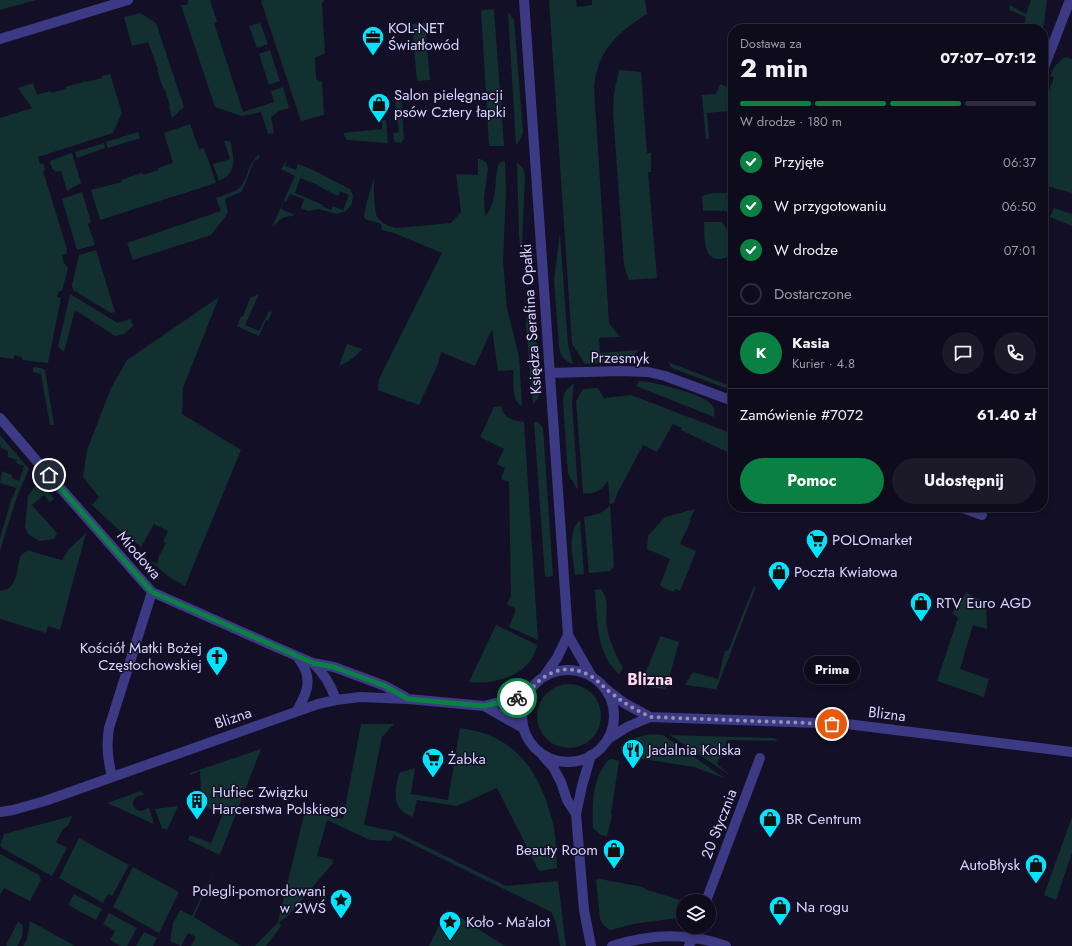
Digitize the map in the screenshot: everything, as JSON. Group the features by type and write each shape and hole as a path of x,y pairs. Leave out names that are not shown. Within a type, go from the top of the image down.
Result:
{"street":[{"path":"0,39 128,0"},
{"name":"Księdza Serafina Opałki","path":"524,0 568,635 592,677"},
{"path":"1048,57 1070,0"},
{"name":"Przesmyk","path":"550,373 621,371 648,372 665,376 728,399"},
{"name":"Miodowa","path":"0,418 152,592 313,663 334,667 385,686 408,699"},
{"path":"974,512 982,515"},
{"path":"112,777 108,761 107,744 110,728 152,592"},
{"name":"Księdza Serafina Opałki","path":"545,676 557,658 568,635"},
{"path":"297,656 306,672 308,684 306,694 297,712"},
{"name":"Miodowa","path":"313,663 322,672 333,690 336,700"},
{"path":"540,753 552,759 566,762 579,760 591,755 601,748 608,739 613,726 614,713 611,700 604,688 592,677 581,672 569,670 557,671 545,676 534,684 527,695 523,706 523,728 530,742 553,768 561,782 567,800 576,814"},
{"name":"Blizna","path":"604,688 650,717"},
{"name":"Blizna","path":"0,812 45,801 318,704 336,700 360,696 484,706 527,695"},
{"name":"Blizna","path":"484,706 523,728"},
{"name":"Blizna","path":"608,739 627,727 650,717 847,724 1072,752"},
{"path":"591,755 576,814 584,910 591,946"},
{"name":"20 Stycznia","path":"709,894 760,758"},
{"path":"612,946 632,940 668,936 690,942 714,942 726,946"}],"green space":[{"path":"0,0 36,0 0,10"},
{"path":"188,0 210,0 217,22 214,23 243,112 274,102 271,91 283,87 289,108 279,111 271,117 274,133 268,134 261,112 242,116 215,107 181,5 187,5"},
{"path":"324,0 322,4 325,53 315,58 316,79 322,82 324,115 301,121 261,1"},
{"path":"549,0 576,0 577,7 592,5 592,0 645,0 647,14 627,28 611,44 600,63 596,74 594,87 609,323 620,337 599,338 600,353 639,350 628,361 585,364 572,344"},
{"path":"1031,0 1047,0 1044,24 1024,24 1026,17 1009,10 1010,5 1026,14"},
{"path":"494,9 504,146 489,146 481,10"},
{"path":"508,12 514,20 523,132 516,145"},
{"path":"140,13 156,23 184,107 172,118 170,105 148,42 132,46 124,17"},
{"path":"260,23 268,44 257,48 249,26"},
{"path":"425,23 430,80 417,81 412,24"},
{"path":"270,50 280,81 269,85 259,54"},
{"path":"1067,57 1072,59 1072,193 1048,186 1048,93 1054,77 1050,76 1054,67 1063,58"},
{"path":"619,70 641,72 647,153 651,153 651,172 648,172 657,278 629,280 624,265 613,113 614,93"},
{"path":"110,74 122,113 113,133 38,157 40,164 43,163 45,170 43,171 67,249 66,254 62,255 64,263 68,268 62,291 59,291 57,297 61,298 48,363 22,360 22,357 14,355 14,359 0,357 0,118 32,108 18,88 33,83 37,95 50,91 51,93 66,89 65,87 102,78 102,76"},
{"path":"720,84 728,87 728,111 707,113 709,139 706,139 702,95 716,94"},
{"path":"395,98 401,98 404,138 401,143 394,142 393,133 399,132"},
{"path":"382,120 386,120 388,143 347,140 343,133 382,129"},
{"path":"190,124 199,149 204,148 216,183 100,220 91,190 122,182 121,180 142,173 143,175 173,163 164,133"},
{"path":"138,132 140,138 108,148 106,142"},
{"path":"224,141 230,141 233,153 233,164 229,174 219,181 213,164 230,159"},
{"path":"104,143 105,148 77,158 75,152"},
{"path":"72,153 81,183 67,191 61,171 57,172 52,169 50,162"},
{"path":"259,154 260,158 254,161 241,192 225,199 228,213 211,235 133,260 127,243 221,211 216,198 233,192 241,186 252,162"},
{"path":"478,159 486,162 488,168 484,198 485,216 494,197 499,163 505,161 506,192 503,262 507,309 519,356 522,406 516,400 513,385 513,370 498,371 492,329 475,366 441,352 438,364 419,405 378,390 379,379 442,253 394,233 382,230 381,224 365,219 366,205 374,178 374,201 376,214 377,217 385,224 397,228 451,223 461,212 456,174 478,175"},
{"path":"287,160 285,166 296,170 298,164 315,171 350,189 353,195 352,204 346,211 337,214 318,209 308,211 301,208 304,199 290,194 286,202 284,201 281,209 295,215 282,218 272,227 295,176 281,169","holes":["300,178 318,185 338,196 340,191 349,195 343,210 333,206 331,210 295,193"]},
{"path":"517,162 523,168 525,175 522,245 520,245 519,235"},
{"path":"82,192 91,222 88,224 95,245 77,250 62,199"},
{"path":"713,193 728,193 728,211 703,211 702,196"},
{"path":"1054,208 1072,214 1072,226 1050,217"},
{"path":"704,222 722,222 728,231 728,257 717,259 712,257 709,254 705,244"},
{"path":"560,232 568,345 573,364 563,357 559,346 554,280"},
{"path":"96,250 115,312 111,313 73,290 72,285 79,255"},
{"path":"70,294 117,323 131,319 133,326 124,334 115,336 75,310 64,352 58,347"},
{"path":"259,294 245,325 259,331 269,311 272,312 268,321 266,320 259,336 237,326 241,316 243,317 250,298"},
{"path":"219,297 183,388 182,414 241,450 185,586 169,577 149,560 157,564 159,556 166,543 163,541 168,531 154,524 141,547 125,534 124,535 92,505 99,497 83,477 87,450 111,388 127,360"},
{"path":"527,317 537,345 540,394 533,404 526,325"},
{"path":"347,344 362,349 352,359 339,366"},
{"path":"668,362 728,385 728,389 672,368"},
{"path":"33,367 45,370 54,425 50,425 41,374 33,372"},
{"path":"639,381 655,383 697,395 713,406 714,417 636,386"},
{"path":"574,384 572,402 578,490 568,474 563,402 564,396 569,387"},
{"path":"598,388 604,398 631,395 728,432 728,453 681,430 682,428 673,424 657,452 643,445 617,494 614,503 610,504 614,566 610,571 589,573 584,517 595,515 610,505 608,480 604,487 598,491 583,493 576,401 583,389"},
{"path":"501,406 504,414 510,418 524,422 538,640 509,627 516,609 507,604 511,596 509,482 501,479 505,468 497,464 504,449 480,437 494,407"},
{"path":"534,422 538,422 543,428 553,576 545,577"},
{"path":"0,435 29,469 17,496 0,551 0,538 16,488 0,483 2,471 12,475 12,478 19,481 24,466 16,463 17,460 8,457 8,451 0,447"},
{"path":"39,481 54,499 50,502 44,495 32,505 57,533 54,539 39,541 28,534 25,527 28,496"},
{"path":"695,509 680,544 696,551 680,591 675,589 674,592 660,585 670,559 647,549 648,536 665,517"},
{"path":"580,520 584,574 575,575 572,539 573,532"},
{"path":"86,533 60,630 48,626 46,633 0,619 0,591 8,589 12,585 16,577 20,556 28,550 62,560 69,549"},
{"path":"754,586 756,587 716,690 685,685 693,672 718,679 725,650 728,651"},
{"path":"601,589 607,604 606,623 608,633 623,668 619,674 611,666 606,657 599,635 595,590"},
{"path":"967,592 971,596 986,601 987,629 973,625 960,669 989,679 984,697 937,681 958,618 952,613"},
{"path":"496,625 537,645 534,655 528,664 511,676 490,682 469,682"},
{"path":"660,637 679,642 666,689 640,686"},
{"path":"569,684 581,686 592,693 599,704 601,716 599,728 592,739 581,746 569,748 557,746 546,739 539,728 537,716 539,704 546,693 557,686"},
{"path":"361,724 394,724 382,737 364,825 397,832 506,886 558,881 566,946 560,946 556,923 551,912 394,835 391,841 370,840 327,820 317,856 332,859 333,863 288,916 279,922 281,926 266,946 255,946 278,922 305,811 343,819"},
{"path":"460,728 480,732 497,739 512,749 524,761 534,775 549,809 554,828 557,868 539,871 497,788 457,806 417,800 413,817 406,814 397,805 396,787 399,773 415,768 411,794 448,800"},
{"path":"650,734 663,735 724,778 694,767 623,756 621,747 635,738"},
{"path":"670,735 774,738 778,741 727,740 717,764 731,776"},
{"path":"261,749 220,855 188,840 190,835 211,843 223,814 191,802 201,789 200,771 190,775 190,773"},
{"path":"613,759 619,761 611,813 612,816 607,836 601,835 593,828 593,801 599,775 608,760"},
{"path":"141,791 144,795 140,795 134,799 134,808 141,811 149,808 154,824 107,803"},
{"path":"178,806 167,830 162,828 155,809"},
{"path":"72,816 68,826 63,829 56,842 67,848 52,876 4,849 0,845 4,834"},
{"path":"1072,817 1072,853 1056,900 1044,895"},
{"path":"79,838 129,865 112,896 108,894 103,903 59,878"},
{"path":"0,854 39,875 41,880 30,901 4,888 0,895"},
{"path":"133,867 179,892 159,933 113,907"},
{"path":"214,870 194,917 241,946 191,946 196,937 188,933 181,946 170,941 173,923 180,910 192,916"},
{"path":"600,879 643,887 647,890 676,899 676,918 633,924 611,930 604,926 600,919 596,880"},
{"path":"74,894 102,909 96,920 68,905"},
{"path":"447,909 505,946 429,946"},
{"path":"109,913 137,928 127,946 121,946 110,940 115,931 103,924"},
{"path":"30,921 75,946 23,946 27,939"},
{"path":"18,922 23,925 22,937 17,946 7,946 6,945"},
{"path":"144,932 157,938 153,946 136,946"}],"way so far":[{"path":"517,698 527,695 534,684 545,676 557,671 569,670 581,672 592,677 604,688 624,702 650,717 832,724"}],"place":[{"name":"KOL-NET Światłowód","path":"373,56"},
{"name":"Salon pielęgnacji psów Cztery łapki","path":"379,124"},
{"name":"POLOmarket","path":"817,560"},
{"name":"Poczta Kwiatowa","path":"779,592"},
{"name":"RTV Euro AGD","path":"921,622"},
{"name":"Kościół Matki Bożej Częstochowskiej","path":"217,676"},
{"name":"Prima","path":"832,724"},
{"name":"Jadalnia Kolska","path":"633,770"},
{"name":"Żabka","path":"433,778"},
{"name":"Hufiec Związku Harcerstwa Polskiego","path":"197,820"},
{"name":"BR Centrum","path":"770,838"},
{"name":"Beauty Room","path":"614,870"},
{"name":"AutoBłysk","path":"1036,884"},
{"name":"Polegli-pomordowani w 2WŚ","path":"341,920"},
{"name":"Na rogu","path":"780,926"},
{"name":"Koło - Ma’alot","path":"450,942"}],"district":[{"name":"Blizna","path":"650,679"}],"route":[{"path":"49,475 152,592 276,648 313,663 334,667 385,686 408,699 484,706 517,698"}]}
